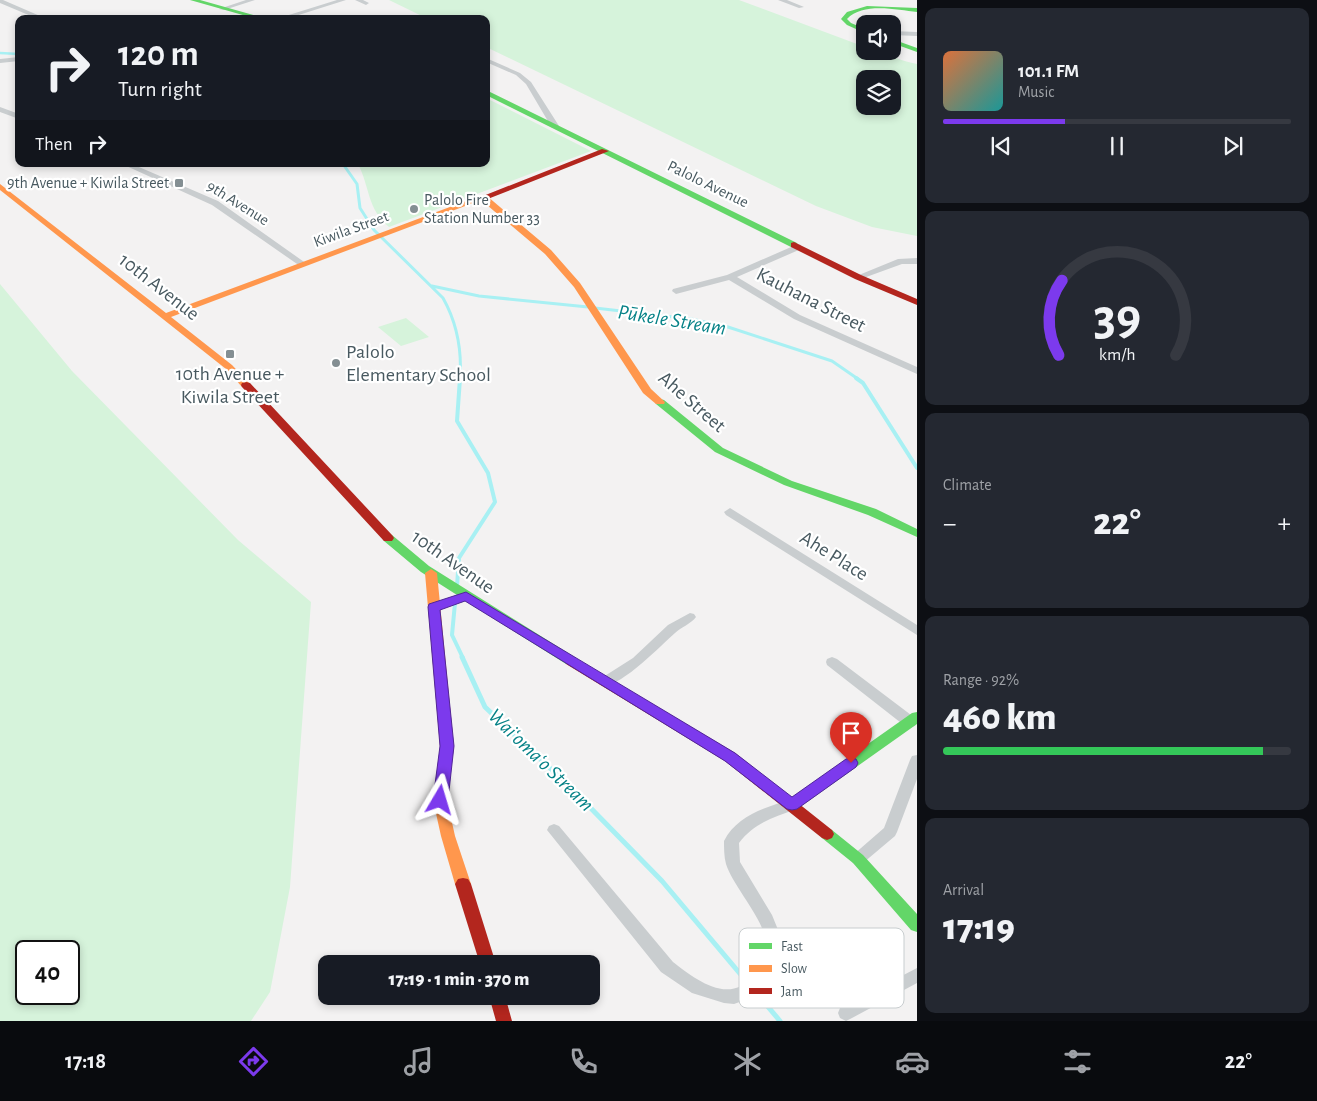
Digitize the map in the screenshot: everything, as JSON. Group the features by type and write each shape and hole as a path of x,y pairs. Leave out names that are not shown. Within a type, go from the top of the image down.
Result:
{"street":[{"path":"193,0 248,15"},
{"path":"222,9 252,0"},
{"path":"293,15 344,0"},
{"path":"358,0 366,3"},
{"path":"781,0 800,7"},
{"path":"0,1 34,15"},
{"path":"856,27 845,20 846,15 862,10 917,10"},
{"path":"901,34 917,34"},
{"path":"901,44 917,50"},
{"path":"0,61 15,59"},
{"path":"490,62 518,74 529,83 555,126"},
{"name":"Palolo Avenue","path":"490,94 858,277 917,302"},
{"path":"0,109 15,115"},
{"name":"Kiwila Street","path":"165,316 484,198 604,151"},
{"name":"9th Avenue","path":"133,167 215,203 303,264"},
{"name":"10th Avenue","path":"0,186 235,373 384,534 431,573 605,682 730,757 858,859 917,925"},
{"name":"Ahe Street","path":"484,198 548,252 577,284 595,315 646,391 719,450 788,483 872,512 917,533"},
{"name":"Kauhana Street","path":"730,277 798,247"},
{"path":"858,277 901,261 917,261"},
{"path":"676,291 730,277"},
{"name":"Kauhana Street","path":"730,277 797,317 917,371"},
{"name":"Ahe Place","path":"730,512 917,632"},
{"path":"431,573 447,746 440,800 448,836 485,955"},
{"path":"434,607 466,596"},
{"path":"605,682 638,661 672,628 690,618"},
{"path":"769,928 733,863 731,841 742,827 764,814 792,805 914,719 832,662"},
{"path":"858,859 890,832 917,760"},
{"path":"554,830 667,967 687,984 709,993 736,996 739,994"},
{"path":"904,982 917,975"},
{"path":"500,1005 504,1021"},
{"path":"846,1013 855,1008"}],"green space":[{"path":"389,0 739,0 856,44 856,60 901,60 917,64 917,236 872,227 816,206 490,49 490,15 420,15"},
{"path":"490,100 591,151 389,227 382,220 373,205 359,167 490,167"},
{"path":"0,284 72,371 238,540 311,602 290,887 270,992 251,1021 0,1021"},
{"path":"406,318 429,337 401,346 378,327"}],"waterway":[{"path":"0,53 15,54"},
{"path":"345,167 357,184 360,208 374,230 443,298 452,317 458,337 460,378"},
{"name":"Pūkele Stream","path":"432,286 479,296 588,307"},
{"name":"Pūkele Stream","path":"595,308 691,319 728,327 832,361 858,379"},
{"name":"Waiʻomaʻo Stream","path":"457,586 459,558 495,502 488,473 457,421 460,378"},
{"name":"Pūkele Stream","path":"856,378 863,383 917,468"},
{"name":"Waiʻomaʻo Stream","path":"455,603 452,635 463,658"},
{"name":"Waiʻomaʻo Stream","path":"462,657 485,707 574,791 662,881 739,972"},
{"name":"Waiʻomaʻo Stream","path":"769,1008 780,1021"}],"traffic: fast":[{"path":"193,0 250,15"},
{"path":"856,27 844,19 849,13 857,10 878,7 917,10"},
{"path":"901,44 917,50"},
{"path":"490,94 794,245"},
{"path":"660,402 719,450 788,483 872,512 917,533"},
{"path":"388,538 425,569 571,661"},
{"path":"434,607 467,596"},
{"path":"792,805 917,717"},
{"path":"827,834 858,859 917,925"}],"traffic: slow":[{"path":"0,186 229,367 246,385"},
{"path":"484,198 548,252 577,285 647,391 660,402"},
{"path":"165,316 477,200"},
{"path":"431,573 447,747 440,800 448,836 463,884"}],"traffic: jam":[{"path":"477,200 605,151"},
{"path":"794,245 858,277 917,302"},
{"path":"246,385 388,538"},
{"path":"571,661 730,757 827,834"},
{"path":"463,884 485,955"},
{"path":"500,1005 504,1021"}],"place":[{"name":"9th Avenue + Kiwila Street","path":"179,183"},
{"name":"Palolo Fire Station Number 33","path":"414,209"},
{"name":"10th Avenue + Kiwila Street","path":"230,354"},
{"name":"Palolo Elementary School","path":"336,363"}],"route":[{"path":"440,800 447,746 434,607 466,596 730,757 792,805 851,763"}]}
